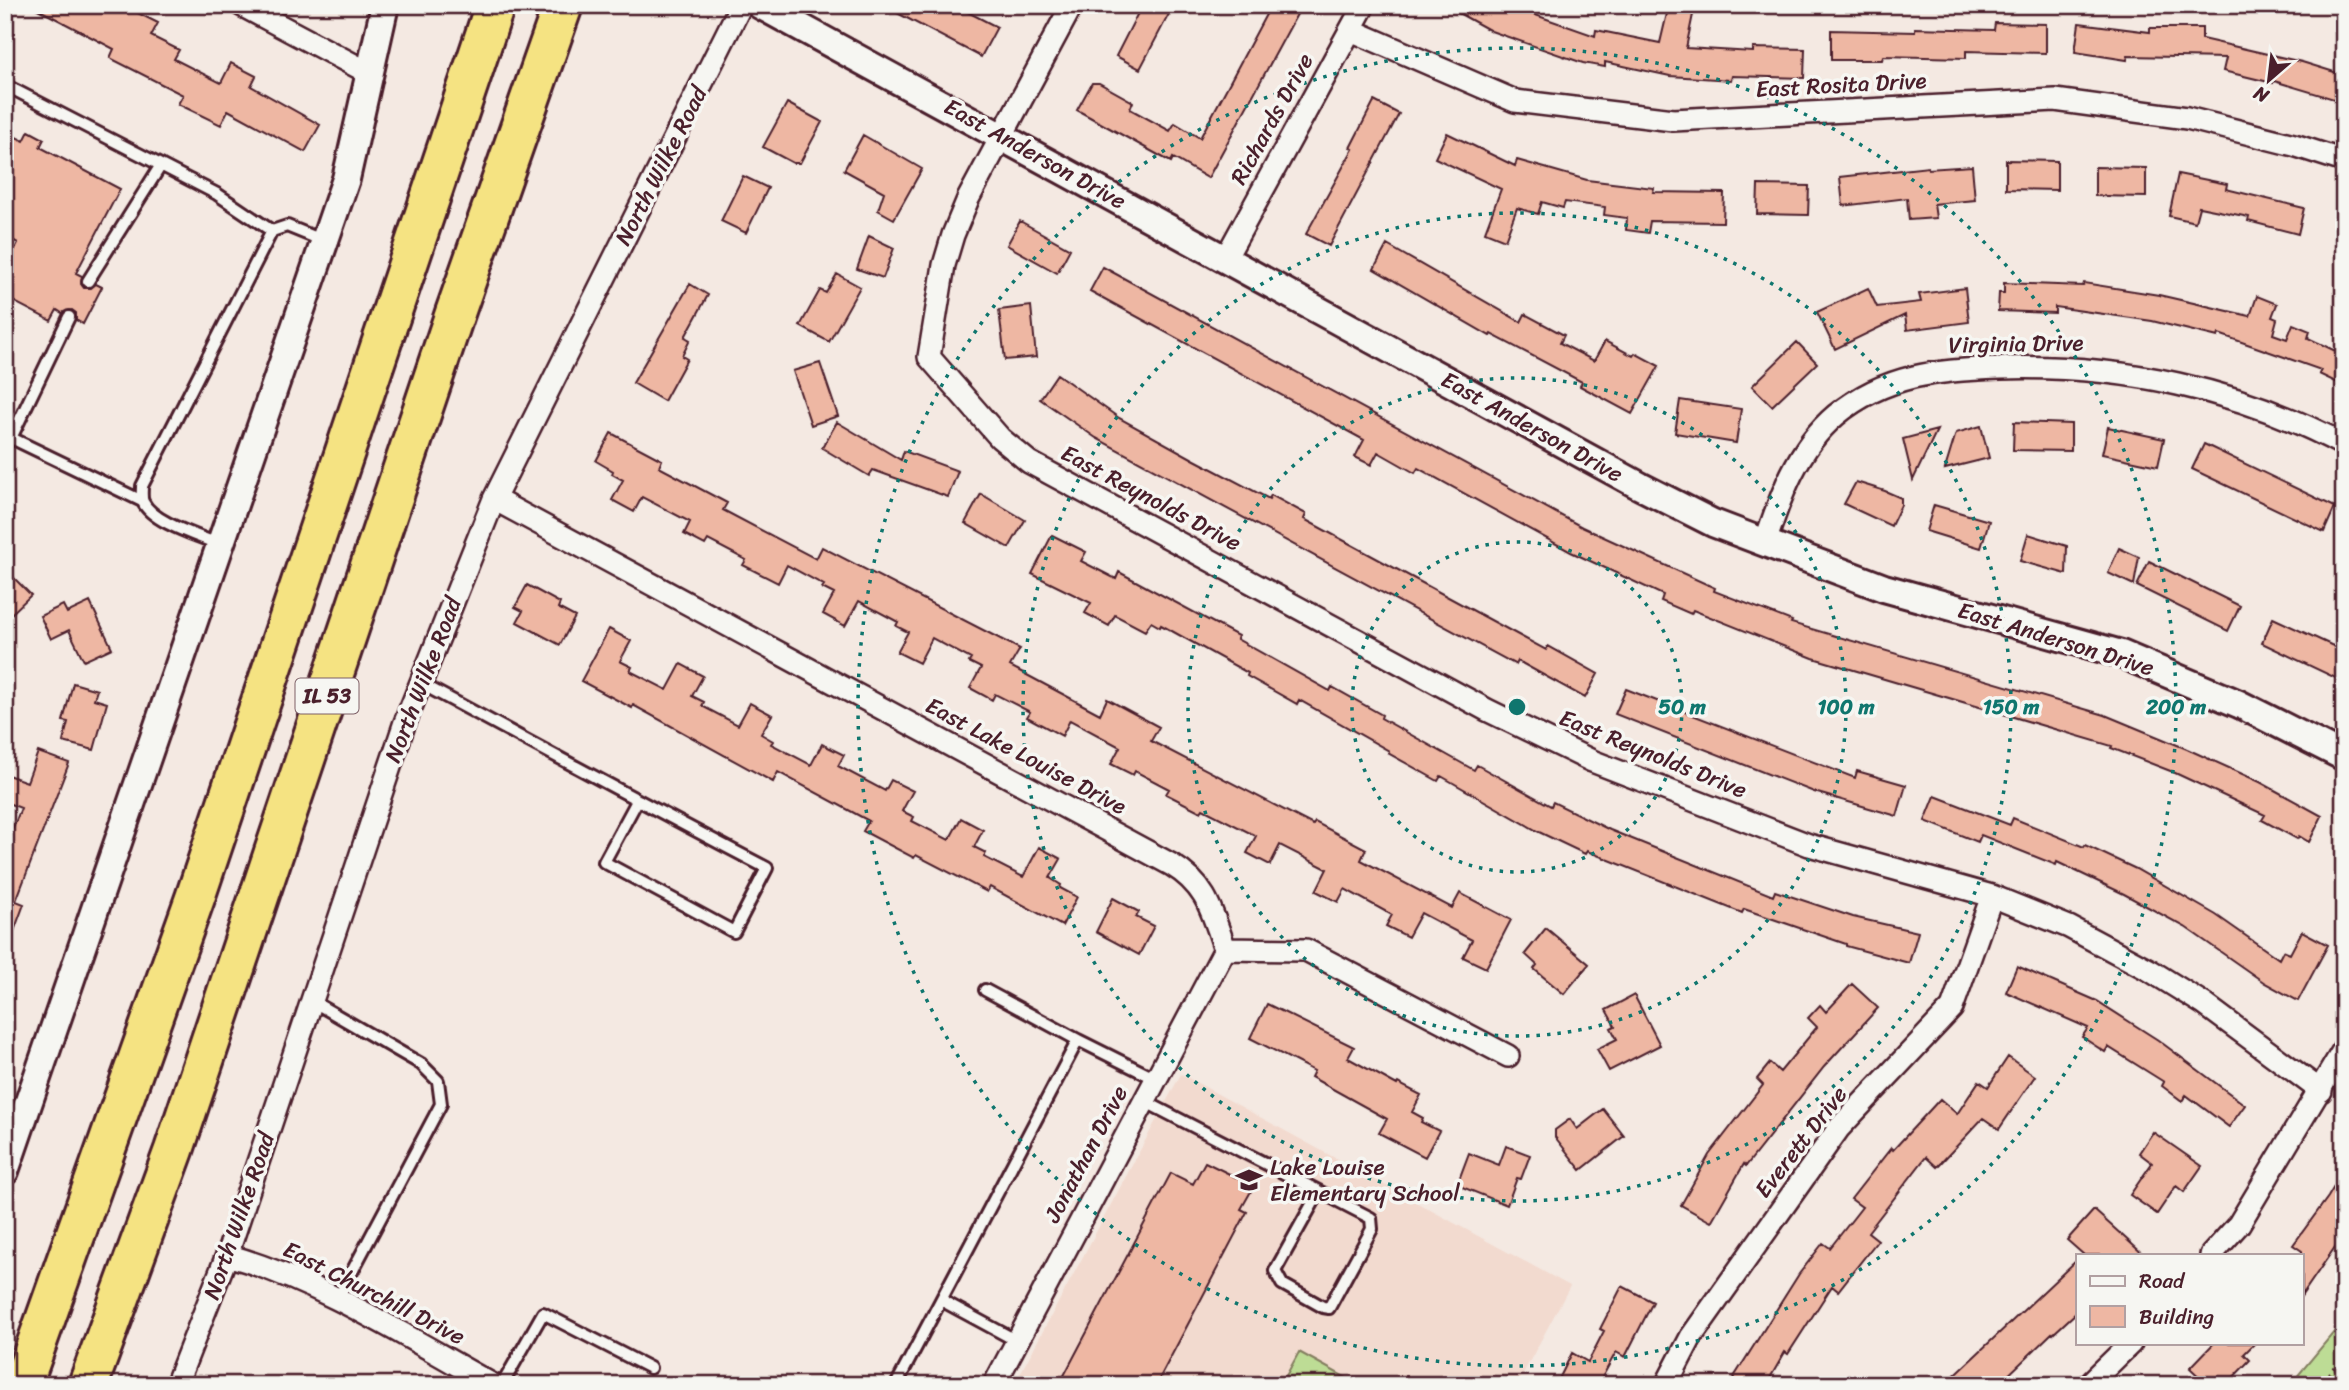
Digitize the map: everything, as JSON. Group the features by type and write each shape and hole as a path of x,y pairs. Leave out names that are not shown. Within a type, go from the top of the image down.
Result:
{"highway":[{"name":"IL 53","path":"22,1385 195,898 495,5"},
{"name":"IL 53","path":"88,1385 179,1137 455,313 563,5"}],"street":[{"path":"241,5 371,74"},
{"path":"5,1171 346,179 385,5"},
{"name":"North Wilke Road","path":"176,1385 227,1255 404,725 494,499 741,5"},
{"name":"East Anderson Drive","path":"760,5 1640,486 1713,523 1884,589 2121,654 2239,704 2344,757"},
{"path":"1002,136 1072,5"},
{"name":"Richards Drive","path":"1225,259 1364,5"},
{"name":"East Rosita Drive","path":"1351,30 1515,101 1672,120 2055,100 2187,118 2344,160"},
{"name":"East Reynolds Drive","path":"1002,136 968,198 953,235 944,265 929,357 1000,438 1029,462 1487,710 1592,761 1809,845 1992,896 2069,927 2151,971 2204,1004 2320,1091"},
{"name":"Virginia Drive","path":"1765,543 1788,480 1815,437 1836,415 1863,397 1904,378 1927,373 2039,367 2102,370 2172,383 2257,406 2344,446"},
{"name":"East Lake Louise Drive","path":"494,499 1182,871 1205,895 1225,949"},
{"name":"Everett Drive","path":"1666,1385 1691,1337 1839,1128 1952,1008 1992,896"},
{"path":"1225,949 1306,950 1508,1056"},
{"name":"Jonathan Drive","path":"993,1385 1225,949"},
{"path":"2212,1254 2239,1224 2344,1049"},
{"name":"East Churchill Drive","path":"227,1255 261,1265 337,1300 493,1385"},
{"path":"2088,1385 2130,1344"}],"lane":[{"path":"5,85 217,194 272,231"},
{"path":"88,281 161,165"},
{"path":"142,501 142,486 272,231 287,226 324,241"},
{"path":"69,317 8,436 142,501 152,513 173,525 220,545"},
{"path":"421,683 767,868 734,932 604,862 637,800"},
{"path":"985,990 1156,1079"},
{"path":"312,1001 421,1064 438,1081 441,1104 337,1300"},
{"path":"896,1385 1078,1040"},
{"path":"1144,1101 1371,1218 1372,1229 1329,1308 1282,1284 1275,1271 1319,1192"},
{"path":"941,1300 1017,1341"},
{"path":"502,1385 543,1313 650,1368"}],"path":[{"path":"2320,1385 2344,1356"}],"shaded area":[{"name":"Lake Louise Elementary School","path":"1181,1074 1570,1286 1517,1385 1014,1385"}],"green space":[{"path":"2344,1320 2344,1385 2290,1385"},
{"path":"1299,1352 1359,1385 1281,1385"}],"building":[{"path":"30,5 122,5 158,23 151,36 179,50 174,59 221,83 231,63 256,76 251,86 320,125 305,152 228,110 221,125 178,104 183,95 110,58 114,49"},
{"path":"882,5 939,5 953,13 956,6 997,27 981,57"},
{"path":"1142,5 1153,5 1169,14 1140,69 1116,56"},
{"path":"1271,5 1302,5 1208,178 1173,158 1171,162 1077,110 1092,83 1099,83 1133,102 1130,109 1170,131 1175,123 1200,138"},
{"path":"1444,5 1507,5 1595,36 1596,30 1660,43 1669,5 1695,5 1686,48 1753,52 1753,48 1805,49 1804,78 1732,76 1731,80 1670,76 1605,62 1605,67 1583,63 1491,31"},
{"path":"1995,23 2046,24 2046,53 1966,51 1966,58 1883,56 1882,60 1831,60 1831,30 1994,30"},
{"path":"2079,23 2150,32 2150,28 2202,28 2202,39 2302,62 2344,75 2344,102 2274,81 2273,83 2223,71 2226,58 2128,56 2127,60 2075,52"},
{"path":"1374,101 1399,114 1329,246 1306,234 1353,149 1350,148"},
{"path":"787,103 822,122 800,163 793,163 763,147"},
{"path":"29,131 44,139 40,147 120,189 76,273 82,276 81,284 84,288 91,288 96,284 102,287 83,324 76,320 76,313 72,310 62,313 57,310 51,321 5,297 5,268 18,243 5,236 5,153 14,136 24,141"},
{"path":"1447,133 1515,166 1517,160 1587,180 1654,188 1653,192 1724,193 1723,222 1650,221 1648,233 1626,230 1627,218 1604,215 1605,207 1565,202 1563,208 1542,202 1538,214 1517,208 1505,240 1485,232 1501,189 1435,158"},
{"path":"863,135 922,169 894,219 878,210 884,192 844,170"},
{"path":"2006,160 2057,161 2057,190 2006,189"},
{"path":"1972,166 1975,200 1934,204 1936,218 1909,220 1907,198 1843,206 1840,177 1928,167"},
{"path":"2095,167 2146,168 2146,197 2095,196"},
{"path":"2178,174 2227,184 2226,189 2304,208 2298,234 2248,221 2249,217 2199,207 2195,222 2169,216"},
{"path":"743,176 768,188 746,233 721,221"},
{"path":"1758,185 1809,186 1808,215 1757,214"},
{"path":"1020,221 1070,249 1057,273 1007,245"},
{"path":"869,236 894,248 883,278 857,269"},
{"path":"1387,245 1521,322 1525,314 1564,335 1560,343 1594,361 1605,341 1659,366 1632,414 1580,386 1582,382 1491,334 1490,336 1374,269"},
{"path":"1103,267 1582,527 1715,588 1714,591 1792,621 1791,623 2105,715 2260,782 2322,816 2309,842 2299,836 2297,839 2262,820 2265,815 2173,772 2111,748 2112,746 1813,658 1693,610 1691,614 1661,601 1663,595 1571,552 1418,468 1415,473 1378,452 1371,465 1355,457 1364,440 1090,291"},
{"path":"837,274 860,287 829,342 800,326 820,290 826,293"},
{"path":"2004,283 2083,286 2084,283 2159,295 2250,316 2257,296 2277,304 2272,317 2277,319 2273,334 2287,339 2293,324 2310,331 2308,338 2344,355 2344,386 2319,374 2321,370 2219,334 2218,337 2152,321 2055,307 2055,313 1998,311 1999,293 2004,293"},
{"path":"690,284 708,295 685,337 690,340 682,356 687,359 664,401 633,383"},
{"path":"1868,288 1877,307 1921,302 1919,294 1965,288 1969,322 1907,330 1905,315 1835,349 1817,312"},
{"path":"1031,306 1036,357 1005,360 999,310"},
{"path":"1797,342 1817,363 1772,406 1752,386"},
{"path":"820,363 838,416 811,425 793,371"},
{"path":"1057,374 1119,418 1269,499 1271,495 1306,514 1304,519 1546,650 1548,646 1598,674 1585,698 1518,661 1516,665 1096,438 1040,399"},
{"path":"1680,400 1741,409 1736,443 1675,433"},
{"path":"837,422 901,460 904,451 958,471 948,497 873,470 869,476 822,448"},
{"path":"2014,422 2071,424 2071,451 2013,450"},
{"path":"1981,426 1989,458 1945,469 1956,433"},
{"path":"2108,427 2164,439 2158,466 2102,454"},
{"path":"1937,430 1913,480 1903,439"},
{"path":"611,433 662,460 659,467 727,503 723,510 816,559 822,547 1020,649 1010,666 1100,714 1107,699 1159,727 1151,741 1313,825 1315,822 1366,849 1361,860 1452,908 1460,893 1511,920 1486,968 1463,957 1472,940 1421,913 1408,937 1386,926 1392,915 1345,889 1338,902 1316,891 1327,869 1280,845 1270,865 1247,853 1256,836 1166,794 1169,789 1135,771 1133,775 1111,764 1120,747 1070,720 1062,736 1027,717 1030,712 995,694 992,700 970,688 981,668 969,662 971,659 932,638 919,663 897,652 908,632 896,626 898,622 859,601 845,626 823,614 834,594 822,588 824,585 787,565 778,583 743,565 746,560 708,540 705,545 684,534 690,522 642,497 634,512 612,500 623,480 596,461"},
{"path":"2204,444 2335,507 2324,532 2192,469"},
{"path":"1856,482 1901,498 1901,505 1891,526 1844,504"},
{"path":"981,494 1025,520 1009,548 965,523"},
{"path":"1934,505 1989,521 1981,548 1926,531"},
{"path":"2028,534 2067,546 2066,574 2020,561"},
{"path":"1052,535 1086,552 1081,561 1116,579 1119,572 1238,636 1237,639 1330,691 1332,687 1474,770 1477,765 1551,806 1553,802 1610,830 1773,896 1775,891 1853,917 1918,932 1909,963 1846,946 1744,909 1742,913 1587,851 1585,854 1539,832 1441,776 1438,781 1299,700 1297,704 1247,676 1248,673 1161,625 1160,627 1151,622 1145,631 1115,615 1109,626 1085,613 1091,603 1032,574"},
{"path":"2119,548 2139,557 2134,585 2108,573"},
{"path":"2149,561 2240,606 2228,631 2137,586"},
{"path":"5,569 31,595 5,620"},
{"path":"527,585 560,603 558,608 575,617 560,645 517,622 523,611 515,607"},
{"path":"90,602 112,648 84,661 69,630 51,639 40,616 63,605 67,613"},
{"path":"2273,618 2344,651 2344,682 2262,643"},
{"path":"609,629 631,641 620,661 632,667 630,671 667,690 681,664 703,676 692,696 704,702 702,706 738,725 750,703 772,715 761,734 773,741 771,744 811,765 822,744 844,755 838,766 885,791 891,780 913,791 902,811 914,817 912,821 949,840 961,818 983,830 974,847 986,853 984,857 1023,877 1039,847 1061,859 1050,878 1061,885 1060,888 1077,897 1062,926 990,887 987,892 863,831 869,821 778,772 773,782 633,705 632,708 581,681"},
{"path":"73,683 97,690 94,699 107,703 94,750 63,742 68,722 63,721"},
{"path":"1626,689 1855,778 1857,771 1906,785 1897,816 1814,792 1615,714"},
{"path":"38,752 69,763 16,901 24,904 5,950 5,848 21,808 5,802 5,774 27,782"},
{"path":"1935,796 2010,825 2013,818 2084,847 2085,845 2136,869 2216,915 2279,959 2283,951 2290,954 2302,931 2328,945 2298,1001 2265,983 2185,927 2124,894 2057,862 2056,865 1981,835 1978,842 1925,821"},
{"path":"1113,898 1139,912 1136,917 1154,926 1139,955 1096,932"},
{"path":"1546,928 1589,964 1564,994 1534,969 1537,965 1525,954"},
{"path":"2017,966 2097,1001 2158,1040 2245,1105 2229,1127 2186,1095 2182,1101 2162,1086 2164,1082 2108,1047 2105,1052 2082,1037 2088,1028 2006,992"},
{"path":"1852,984 1878,1008 1824,1067 1746,1166 1744,1164 1711,1222 1681,1205 1709,1155 1763,1085 1757,1079 1770,1063 1780,1072 1817,1027 1808,1018 1820,1005 1826,1012"},
{"path":"1634,995 1660,1045 1609,1071 1597,1049 1617,1039 1611,1028 1615,1026 1606,1010"},
{"path":"1267,1004 1354,1047 1348,1058 1421,1095 1412,1112 1423,1118 1421,1122 1439,1131 1425,1157 1379,1133 1387,1119 1311,1077 1314,1071 1250,1038"},
{"path":"2008,1057 2035,1076 1999,1129 1983,1118 1937,1167 1926,1157 1868,1232 1878,1240 1838,1291 1832,1286 1788,1354 1785,1352 1766,1385 1729,1385 1799,1274 1823,1243 1830,1248 1862,1207 1851,1199 1891,1148 1893,1150 1940,1099 1957,1114 1979,1081 1988,1087"},
{"path":"1603,1109 1624,1136 1581,1170 1555,1137 1555,1130 1570,1119 1577,1129"},
{"path":"2153,1132 2202,1166 2184,1192 2176,1186 2157,1214 2130,1195 2152,1163 2139,1153"},
{"path":"1506,1146 1530,1155 1521,1179 1517,1178 1507,1205 1457,1185 1469,1153 1499,1165"},
{"path":"1205,1162 1254,1186 1241,1209 1247,1212 1156,1385 1059,1385 1171,1173 1193,1184"},
{"path":"2344,1170 2344,1234 2304,1292 2304,1254 2293,1245"},
{"path":"2094,1210 2143,1254 2083,1254 2067,1240"},
{"path":"2076,1261 2076,1313 1998,1385 1944,1385"},
{"path":"1622,1286 1653,1302 1625,1357 1616,1352 1598,1385 1556,1385 1572,1353 1588,1362 1604,1331 1600,1329"},
{"path":"2213,1344 2254,1344 2244,1354 2250,1360 2226,1385 2208,1385 2190,1368"}],"place":[{"name":"Lake Louise Elementary School","path":"1249,1180"}]}
